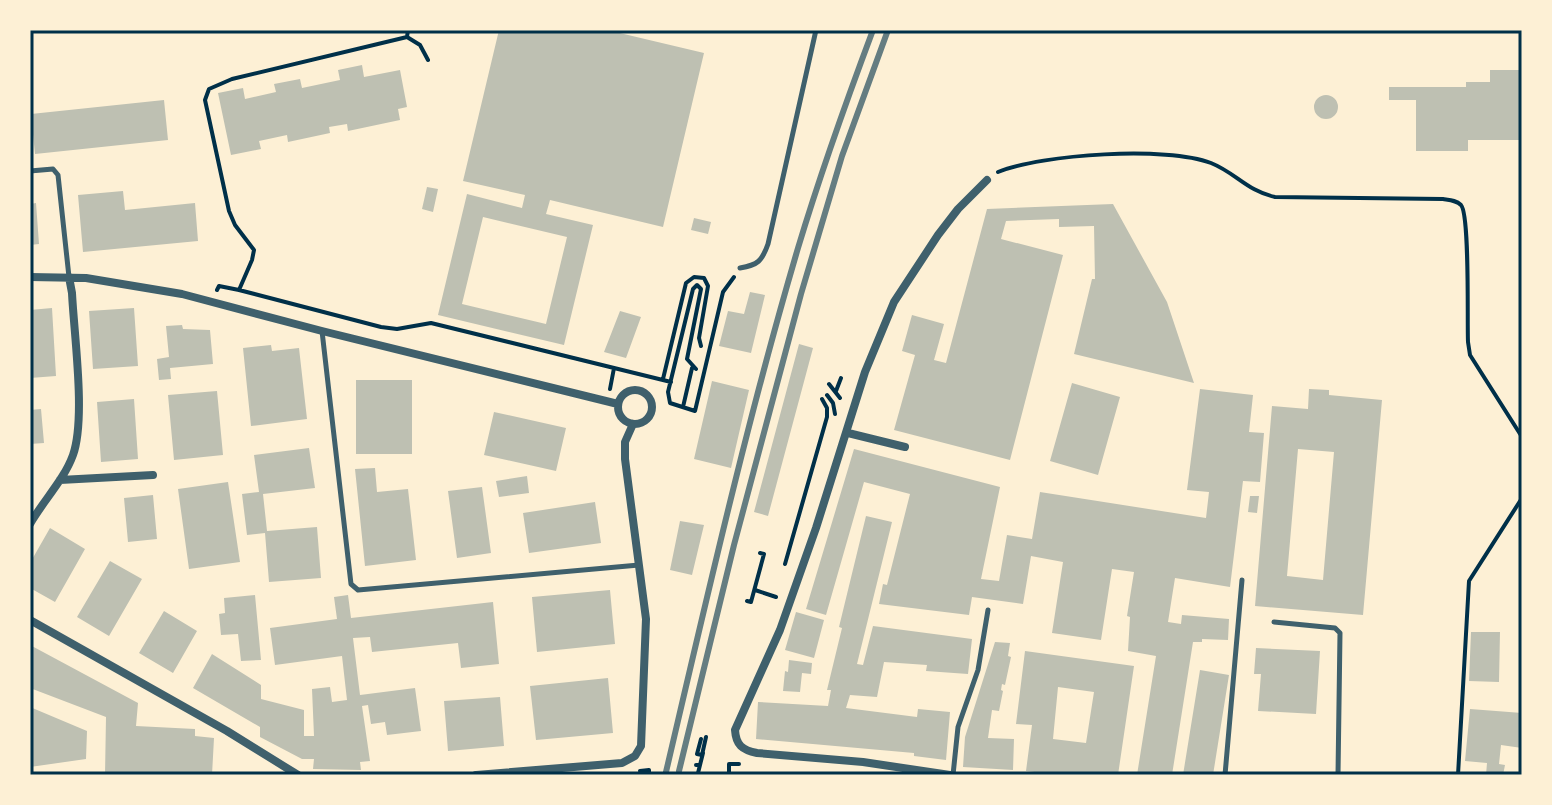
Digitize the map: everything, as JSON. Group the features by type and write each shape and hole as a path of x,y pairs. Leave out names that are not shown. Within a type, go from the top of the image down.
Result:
{"street":[{"path":"951,775 821,763 748,751 738,744 735,730 780,630 848,433 865,372 894,302 938,235 987,180"},
{"path":"30,277 69,277 182,294 618,404"},
{"path":"30,524 73,455 78,425 69,277"},
{"path":"476,775 622,763 635,756 641,746 646,619 625,442 633,424 647,419 651,409 649,398 641,392 631,391 622,396 618,404 621,417 633,424"},
{"path":"848,433 905,447"},
{"path":"60,480 153,475"},
{"path":"30,620 227,731 298,775"}],"lane":[{"path":"740,268 755,265 763,259 768,244 816,30"},
{"path":"30,171 53,169 58,175 69,277"},
{"path":"322,331 351,584 358,590 640,565"},
{"path":"1225,775 1242,580"},
{"path":"951,775 960,717 978,670 988,610"},
{"path":"1274,622 1335,628 1340,633 1338,775"}],"path":[{"path":"407,37 408,30"},
{"path":"239,290 254,250 235,225 229,211 205,100 209,89 232,79 407,37 420,45 428,60"},
{"path":"987,180 997,172 1021,163 1082,157 1176,156 1212,163 1258,194 1275,197 1443,199 1459,203 1463,208 1466,230 1470,355 1522,437"},
{"path":"683,407 694,369 687,359 701,289 698,285 693,289 668,392 670,403 695,411 723,292 740,268"},
{"path":"663,379 686,283 694,277 704,278 708,286 699,338 701,346"},
{"path":"219,286 381,327 397,329 431,323 671,382"},
{"path":"610,390 614,368"},
{"path":"836,391 841,378"},
{"path":"829,384 840,397"},
{"path":"785,566 827,417 827,408 822,399"},
{"path":"1458,775 1469,581 1522,498"},
{"path":"747,601 751,602 764,554 760,553"},
{"path":"754,590 776,597 772,610"},
{"path":"698,773 698,765 704,748 705,740 701,739 697,754 702,755 704,747 706,740 706,737"},
{"path":"729,764 729,772"}],"building":[{"path":"499,30 607,30 704,53 663,227 550,200 546,214 593,225 564,345 438,315 467,194 522,208 525,195 463,181","holes":["483,217 567,237 546,324 462,304"]},
{"path":"362,65 364,77 400,70 407,107 398,109 400,120 348,131 347,124 329,127 330,133 288,142 287,135 259,141 261,149 231,155 218,93 243,88 245,99 276,92 274,84 300,79 302,88 340,80 338,70"},
{"path":"1490,70 1522,70 1522,140 1468,140 1468,151 1416,151 1416,100 1389,100 1389,87 1466,87 1466,82 1490,82"},
{"path":"1326,95 1335,98 1338,107 1335,116 1326,119 1317,116 1314,107 1317,98"},
{"path":"164,100 168,140 35,154 31,114"},
{"path":"427,187 438,189 433,212 422,209"},
{"path":"123,191 125,210 195,203 198,241 83,252 78,195"},
{"path":"36,203 39,244 30,245 30,204"},
{"path":"1113,204 1167,302 1194,383 1074,354 1092,279 1095,279 1094,226 1059,227 1059,219 1006,221 1001,239 1063,255 1010,460 894,430 915,355 902,351 912,315 944,324 934,360 946,363 987,209"},
{"path":"694,218 711,222 708,234 691,230"},
{"path":"750,292 765,295 751,353 719,346 728,311 744,314"},
{"path":"52,308 56,376 30,378 30,310"},
{"path":"134,308 138,366 93,369 89,311"},
{"path":"620,311 641,317 626,358 604,352"},
{"path":"182,325 183,329 210,330 213,364 170,368 171,379 159,380 157,359 169,357 166,326"},
{"path":"799,344 813,348 768,516 754,512"},
{"path":"271,345 272,351 299,348 307,419 251,426 243,348"},
{"path":"356,380 412,380 412,454 356,454"},
{"path":"712,381 749,390 731,468 694,459"},
{"path":"1072,383 1120,397 1098,475 1050,461"},
{"path":"1200,389 1253,395 1249,432 1264,433 1260,482 1243,481 1230,587 1175,578 1168,622 1181,624 1182,615 1229,619 1228,640 1202,639 1202,642 1193,642 1172,775 1137,775 1156,656 1128,651 1130,617 1127,616 1134,572 1112,569 1101,640 1052,633 1063,562 1031,556 1023,604 972,597 969,615 879,604 883,584 887,585 910,494 864,482 826,615 806,609 854,449 1000,487 981,579 999,581 1007,535 1032,539 1040,492 1206,518 1209,492 1187,490"},
{"path":"1309,389 1329,390 1329,395 1382,400 1363,615 1255,606 1272,406 1308,409","holes":["1298,449 1334,452 1323,580 1287,576"]},
{"path":"217,391 223,455 174,460 168,395"},
{"path":"134,399 138,459 101,462 97,402"},
{"path":"41,409 44,443 30,444 30,410"},
{"path":"494,412 566,428 556,471 484,455"},
{"path":"309,448 315,488 263,494 267,531 317,527 321,578 269,582 265,533 247,535 242,494 259,492 254,455"},
{"path":"375,468 377,492 408,489 416,560 365,566 355,469"},
{"path":"527,476 529,493 499,497 496,481"},
{"path":"228,482 240,562 189,569 178,489"},
{"path":"482,487 491,553 457,558 448,491"},
{"path":"153,495 157,539 128,542 124,498"},
{"path":"1250,496 1259,496 1257,513 1248,512"},
{"path":"595,502 601,543 529,553 523,513"},
{"path":"866,516 892,522 857,664 863,665 873,626 972,639 968,674 926,671 927,665 884,662 877,697 850,695 846,708 917,717 918,709 950,712 946,760 914,756 914,753 756,739 758,702 828,706 831,690 827,690 842,628 839,627"},
{"path":"680,521 704,525 692,575 670,570"},
{"path":"50,528 85,549 55,602 30,588 30,563"},
{"path":"110,561 142,579 109,636 77,617"},
{"path":"610,590 615,644 537,652 532,597"},
{"path":"255,595 261,660 241,661 238,634 221,635 219,614 225,613 224,598"},
{"path":"348,595 351,618 493,602 499,664 461,668 458,643 372,652 370,637 353,638 360,695 415,688 421,731 387,735 385,722 371,724 368,705 362,706 370,761 360,762 361,770 313,769 314,759 302,759 260,737 260,727 193,688 212,654 261,685 261,699 304,710 304,736 314,736 312,689 330,687 332,702 347,700 342,656 275,665 270,628 337,619 334,597"},
{"path":"164,611 197,631 173,673 139,653"},
{"path":"796,612 824,620 814,658 785,650"},
{"path":"1471,632 1500,632 1499,682 1469,681"},
{"path":"995,642 1010,643 1008,656 1011,657 1005,685 1002,684 999,711 992,710 988,738 1014,739 1013,770 963,767 965,737"},
{"path":"30,645 138,703 136,726 195,729 195,736 214,738 212,775 105,775 106,717 30,688"},
{"path":"1256,648 1320,651 1316,714 1258,711 1261,674 1254,674"},
{"path":"1025,651 1134,666 1118,775 1060,775 1026,771 1032,725 1016,724","holes":["1058,687 1094,692 1086,743 1053,739"]},
{"path":"789,660 812,663 811,674 802,673 800,692 783,691"},
{"path":"1200,670 1229,675 1213,775 1183,775"},
{"path":"608,678 613,733 536,740 530,686"},
{"path":"500,697 504,746 448,751 444,701"},
{"path":"30,707 87,731 86,759 30,767"},
{"path":"1470,709 1522,713 1522,748 1501,745 1499,764 1505,765 1503,775 1486,775 1487,763 1465,761"}],"railway":[{"path":"666,772 728,509 779,313 815,193 873,30"},
{"path":"679,771 734,545 801,294 842,156 888,30"}]}
